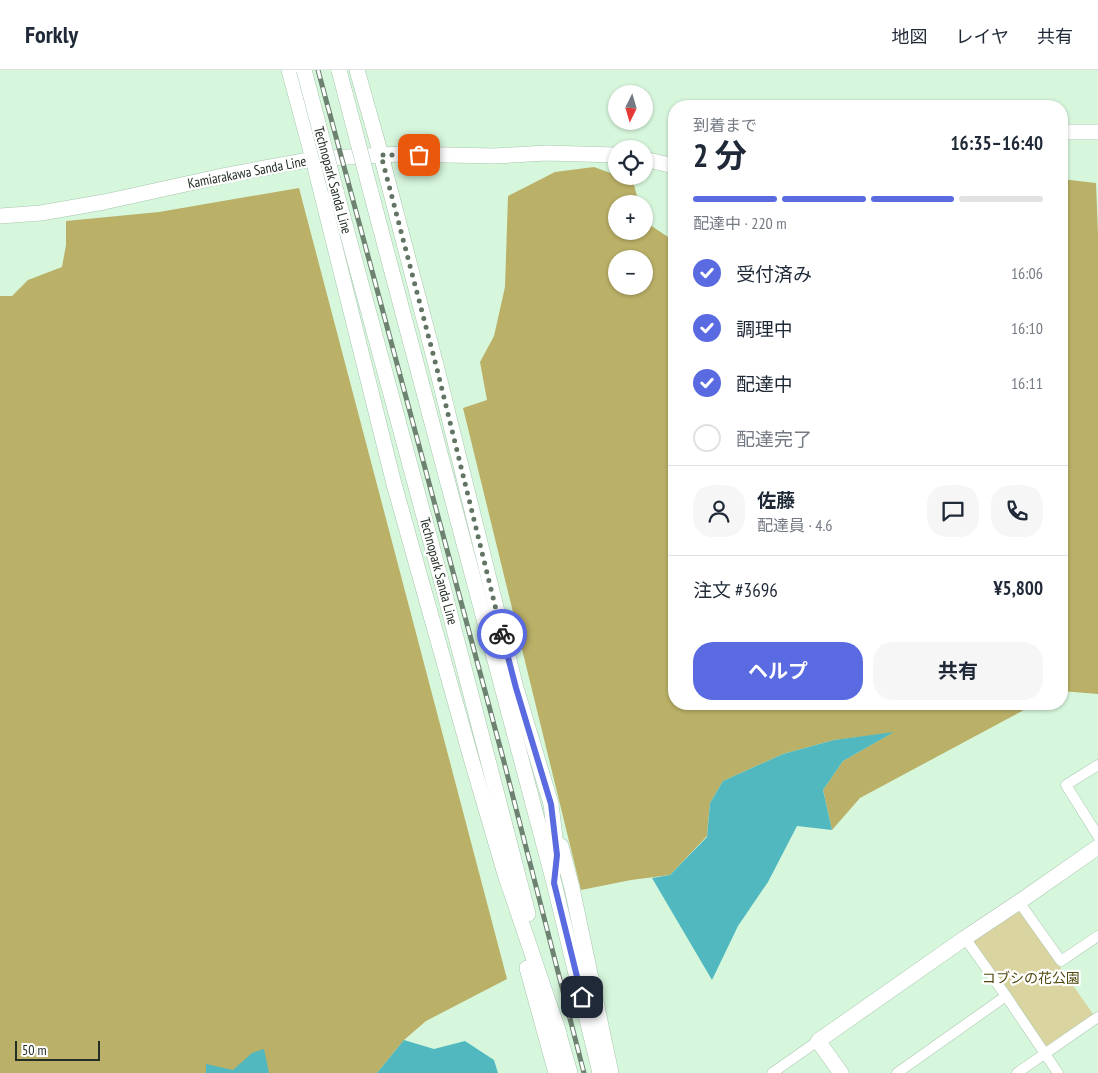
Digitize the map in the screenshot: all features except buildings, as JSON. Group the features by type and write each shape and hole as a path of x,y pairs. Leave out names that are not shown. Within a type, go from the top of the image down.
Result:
{"main road":[{"path":"289,70 394,484 508,882 559,1033"},
{"name":"Technopark Sanda Line","path":"304,70 443,587 570,1073"},
{"path":"338,70 554,883 600,1073"},
{"path":"357,70 437,369 516,688 551,804 572,888 611,1073"},
{"path":"1068,132 1098,132"},
{"name":"Kamiarakawa Sanda Line","path":"0,216 41,213 104,202 227,175 313,159 381,155 495,156 546,153 608,155"},
{"path":"653,162 668,165"},
{"path":"551,804 557,855 554,883"},
{"path":"841,1073 818,1040 1098,847"},
{"path":"508,882 521,947 556,1073"}],"street":[{"path":"1098,765 1066,785 1098,836"},
{"path":"1019,902 1061,961 1098,936"},
{"path":"965,938 1058,1073"},
{"path":"898,1073 1006,996"},
{"path":"1017,1073 1098,1018"},
{"path":"772,1073 818,1040"}],"green space":[{"name":"コブシの花公園","path":"1018,907 1093,1014 1044,1048 969,942"}],"shaded area":[{"path":"594,167 608,172 608,185 634,185 637,195 608,195 608,240 653,240 653,227 668,237 668,710 1024,710 860,798 832,830 823,790 843,761 892,733 834,740 783,754 723,781 710,803 707,836 670,875 631,880 581,890 463,408 487,400 480,362 494,336 505,287 508,196 555,172"},
{"path":"1068,180 1096,183 1098,234 1098,694 1068,692"},
{"path":"299,188 507,979 426,1021 404,1040 377,1073 0,1073 0,296 12,296 28,280 62,267 66,245 66,221 159,212"}],"water":[{"path":"894,732 843,761 823,790 832,830 797,826 768,882 738,926 712,980 652,878 670,875 707,837 710,803 723,781 783,754 834,740"},
{"path":"404,1040 434,1049 465,1041 494,1060 498,1073 377,1073"},
{"path":"264,1049 269,1073 206,1073 206,1064 233,1070 252,1053"}],"railway":[{"path":"318,70 503,758 584,1073"}],"way so far":[{"path":"419,155 381,155 437,369 502,634"}],"route":[{"path":"502,634 516,688 551,804 557,855 554,883 582,997"}]}
